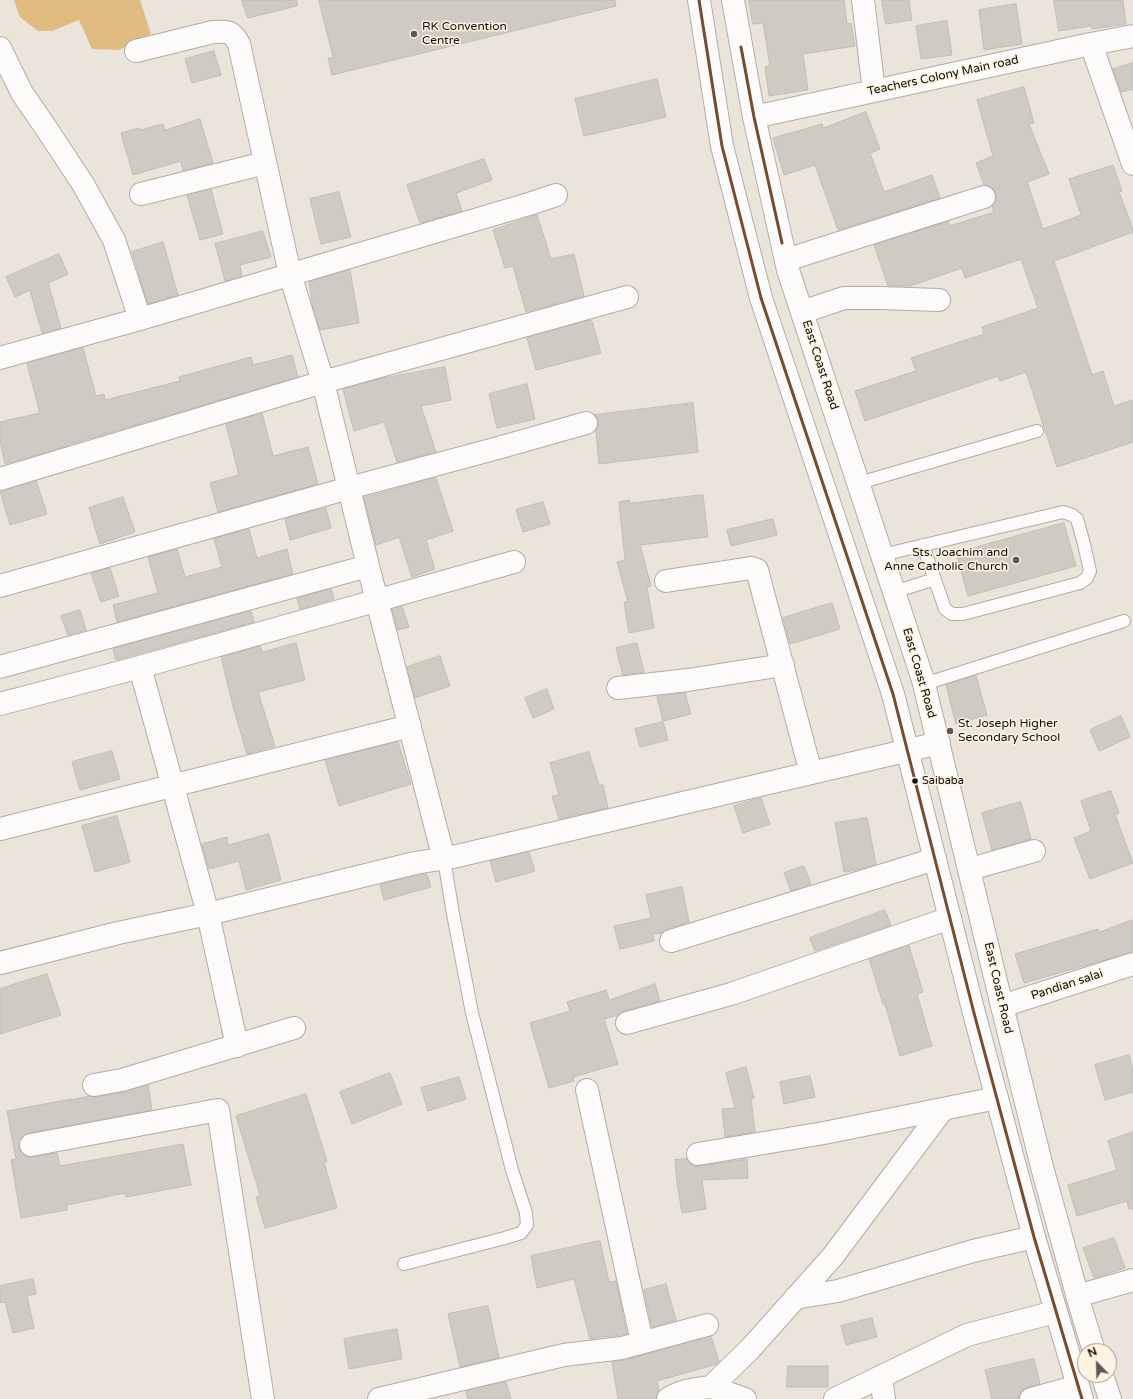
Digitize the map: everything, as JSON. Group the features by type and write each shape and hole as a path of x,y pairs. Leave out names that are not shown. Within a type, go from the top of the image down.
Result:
{"street":[{"path":"699,0 722,146 762,298 893,694 1034,1237 1080,1393 1031,1399"},
{"name":"East Coast Road","path":"733,0 754,117 788,270 924,684 1040,1159 1077,1296 1092,1343"},
{"path":"863,0 874,91"},
{"path":"136,51 213,32 224,31 231,33 239,44 290,274 323,382 368,566 444,859"},
{"name":"Teachers Colony Main road","path":"754,117 1133,36"},
{"path":"1091,44 1133,164"},
{"path":"0,48 22,93 83,184 114,240 140,319"},
{"path":"141,194 266,163"},
{"path":"0,358 140,319 556,195"},
{"path":"786,260 984,197"},
{"path":"0,479 323,382 627,297"},
{"path":"802,312 844,298 939,300"},
{"path":"0,586 349,488 498,448 586,422"},
{"path":"0,704 140,667 514,562"},
{"path":"0,667 368,566"},
{"path":"666,581 751,568 757,570 811,773"},
{"path":"618,688 688,680 783,665"},
{"path":"140,667 171,786 208,914 237,1046"},
{"path":"893,694 924,684"},
{"path":"0,829 410,726"},
{"path":"0,963 118,933 208,914 415,863 444,859 939,743"},
{"path":"970,869 1034,851"},
{"path":"671,941 935,860"},
{"path":"627,1023 730,994 950,918"},
{"name":"Pandian salai","path":"1002,1006 1133,964"},
{"path":"94,1086 122,1080 294,1028"},
{"path":"587,1090 642,1342"},
{"path":"698,1154 824,1133 997,1098"},
{"path":"711,1387 750,1349 833,1256 943,1109"},
{"path":"31,1146 218,1110 263,1399"},
{"path":"795,1298 838,1290 973,1251 1034,1237"},
{"path":"1077,1296 1133,1280"},
{"path":"835,1399 967,1335 1055,1312"},
{"path":"379,1399 422,1394 564,1355 622,1348 707,1325"},
{"path":"881,1378 884,1399"},
{"path":"1105,1383 1110,1399"},
{"path":"668,1399 684,1391 711,1387 745,1399"}],"lane":[{"path":"859,483 1037,431"},
{"path":"882,555 923,545 1063,512 1072,515 1077,519 1090,572 1088,578 1080,583 963,614 952,614 945,609 923,545"},
{"path":"894,592 935,579"},
{"path":"924,684 1124,621"},
{"path":"404,1264 521,1233 527,1225 526,1213 512,1170 472,1013 444,859"}],"shaded area":[{"path":"14,0 140,0 151,34 119,50 92,49 79,20 52,31 38,31 20,17"}],"building":[{"path":"242,0 297,0 297,6 248,18"},
{"name":"RK Convention Centre","path":"319,0 615,0 616,6 332,75 328,58 333,58"},
{"path":"749,0 844,0 847,24 851,23 855,46 803,54 808,90 769,96 765,67 770,66 763,23 753,24"},
{"path":"882,0 909,0 912,20 886,24"},
{"path":"1054,0 1123,0 1126,24 1092,29 1091,26 1059,31"},
{"path":"1016,4 1022,44 984,50 979,10"},
{"path":"947,21 952,55 921,59 916,26"},
{"path":"214,51 221,75 192,83 185,59"},
{"path":"1133,63 1133,89 1121,92 1113,69"},
{"path":"657,79 666,117 584,136 575,99"},
{"path":"1024,87 1034,123 1029,124 1049,174 1027,182 1043,229 1081,215 1069,179 1113,165 1122,191 1119,192 1133,229 1133,232 1054,261 1092,375 1103,371 1114,406 1133,400 1133,442 1057,467 1026,372 1000,381 998,376 865,421 855,391 916,371 911,358 984,334 982,327 1038,308 1021,259 965,278 962,268 910,286 888,286 874,245 948,221 950,226 994,212 992,206 996,200 996,193 992,188 984,185 976,163 993,156 977,100"},
{"path":"866,112 880,149 870,153 884,192 932,175 940,198 838,230 815,165 784,175 773,138 822,124 823,128"},
{"path":"200,119 213,163 183,171 181,161 133,175 121,133 163,124 165,130"},
{"path":"484,159 492,180 456,193 462,211 420,223 407,185"},
{"path":"211,189 223,234 200,240 187,195"},
{"path":"339,192 351,237 321,244 310,199"},
{"path":"537,215 551,259 574,254 584,296 526,312 513,266 505,268 493,230"},
{"path":"263,231 271,257 240,265 242,276 225,281 215,244"},
{"path":"163,242 178,295 148,304 132,252"},
{"path":"59,254 68,274 48,283 61,328 42,333 30,290 15,297 6,277"},
{"path":"350,270 359,323 320,330 313,308 309,282"},
{"path":"589,320 592,321 601,353 536,370 527,338"},
{"path":"83,348 96,396 104,394 105,400 180,381 179,377 251,357 253,365 292,355 298,377 5,464 0,441 0,422 40,413 27,364"},
{"path":"445,367 451,400 421,406 436,452 397,462 384,422 354,431 343,389 379,379"},
{"path":"527,384 535,419 497,428 489,394"},
{"path":"693,403 698,452 599,464 596,431 598,420 595,415"},
{"path":"262,413 273,456 308,447 318,484 218,512 210,483 239,475 226,424"},
{"path":"436,478 453,531 426,540 435,569 412,577 399,537 376,545 364,498"},
{"path":"36,481 47,514 10,525 0,491"},
{"path":"703,495 708,537 640,545 651,586 647,587 654,628 629,633 624,602 628,602 617,562 625,560 619,502 629,500 630,503"},
{"path":"123,497 135,532 100,544 89,508"},
{"path":"543,502 550,524 523,532 516,510"},
{"path":"326,508 331,528 290,540 285,519"},
{"path":"773,519 777,535 731,546 727,530"},
{"name":"Sts. Joachim and Anne Catholic Church","path":"1064,523 1076,566 968,596 956,553"},
{"path":"249,529 257,558 287,549 293,574 117,622 113,605 158,593 148,557 177,549 185,577 222,567 214,539"},
{"path":"110,568 119,596 101,602 91,573"},
{"path":"331,589 334,599 300,609 297,599"},
{"path":"832,603 840,629 790,644 783,618"},
{"path":"402,606 409,627 398,630 392,609"},
{"path":"80,610 86,630 68,635 61,616"},
{"path":"251,611 254,622 116,660 113,649"},
{"path":"296,643 305,680 258,692 275,746 247,754 221,657 260,646 262,652"},
{"path":"637,643 644,672 623,675 616,648"},
{"path":"440,656 450,686 415,698 407,667"},
{"path":"976,676 987,715 956,724 946,685"},
{"path":"547,689 554,709 533,718 525,698"},
{"path":"685,693 691,714 663,721 657,697"},
{"path":"1121,716 1130,737 1099,751 1090,730"},
{"path":"663,722 668,740 640,747 635,729"},
{"path":"398,742 411,784 339,806 325,760"},
{"path":"112,751 120,779 80,790 72,762"},
{"path":"589,752 599,785 603,785 608,808 559,819 552,796 559,795 550,763"},
{"path":"1111,791 1119,813 1115,815 1133,863 1090,879 1074,838 1091,831 1081,801"},
{"path":"761,798 770,824 743,833 734,806"},
{"path":"1021,802 1031,839 992,850 982,813"},
{"path":"117,816 130,862 95,872 82,826"},
{"path":"867,818 876,864 857,870 844,872 835,823"},
{"path":"269,834 281,880 246,890 239,861 209,869 202,844 227,837 228,845"},
{"path":"529,852 535,871 496,882 490,861"},
{"path":"804,866 811,884 791,891 784,873"},
{"path":"427,874 431,887 384,900 380,884"},
{"path":"682,887 689,922 667,929 662,933 653,934 654,941 620,949 614,926 651,918 646,895"},
{"path":"885,910 891,925 815,951 810,938"},
{"path":"1133,920 1133,952 1024,983 1015,954 1098,929 1099,932"},
{"path":"909,946 923,992 917,994 932,1046 900,1056 885,1004 883,1004 869,959"},
{"path":"47,974 61,1015 0,1034 0,989"},
{"path":"655,984 660,1001 624,1011 618,1015 604,1019 618,1064 573,1077 574,1081 549,1088 530,1023 570,1011 567,1002 606,990 609,1000"},
{"path":"1129,1055 1133,1069 1133,1092 1105,1100 1095,1065"},
{"path":"746,1067 754,1098 751,1099 755,1132 725,1137 722,1109 735,1108 726,1073"},
{"path":"390,1073 402,1104 352,1124 340,1092"},
{"path":"810,1076 815,1097 784,1104 780,1082"},
{"path":"459,1077 466,1099 428,1111 421,1088"},
{"path":"148,1085 152,1110 29,1133 23,1135 19,1140 19,1148 27,1157 57,1153 60,1166 183,1144 191,1185 126,1197 125,1193 67,1205 67,1210 21,1218 11,1160 16,1159 7,1111 89,1096 96,1097 124,1092"},
{"path":"306,1094 327,1161 324,1162 337,1208 265,1228 256,1197 260,1195 236,1116"},
{"path":"1133,1132 1133,1209 1129,1209 1127,1201 1077,1216 1068,1185 1117,1170 1108,1141"},
{"path":"687,1159 693,1166 700,1166 747,1159 748,1178 702,1180 706,1209 682,1213 675,1160"},
{"path":"1114,1238 1125,1268 1094,1278 1083,1248"},
{"path":"600,1241 609,1282 616,1281 627,1334 590,1339 574,1279 537,1288 531,1256"},
{"path":"33,1279 36,1294 27,1296 34,1328 13,1333 5,1302 0,1303 0,1286"},
{"path":"666,1284 676,1320 652,1327 644,1290"},
{"path":"488,1306 499,1358 460,1367 448,1314"},
{"path":"872,1318 877,1337 846,1345 841,1326"},
{"path":"397,1329 402,1359 349,1369 344,1339"},
{"path":"711,1336 719,1362 717,1364 657,1381 659,1391 656,1399 618,1399 612,1362 625,1360"},
{"path":"1034,1359 1040,1384 1022,1390 1019,1399 992,1399 985,1370"},
{"path":"788,1366 828,1366 828,1387 787,1387"},
{"path":"506,1382 511,1399 468,1399 466,1391"}],"transit line":[{"path":"699,0 722,146 761,298 893,694 974,1013 1034,1237 1082,1399"},
{"path":"741,47 754,117 782,243"}],"place":[{"name":"RK Convention Centre","path":"414,34"},
{"name":"Sts. Joachim and Anne Catholic Church","path":"1016,560"},
{"name":"St. Joseph Higher Secondary School","path":"950,731"},
{"name":"Saibaba","path":"915,781"}]}
